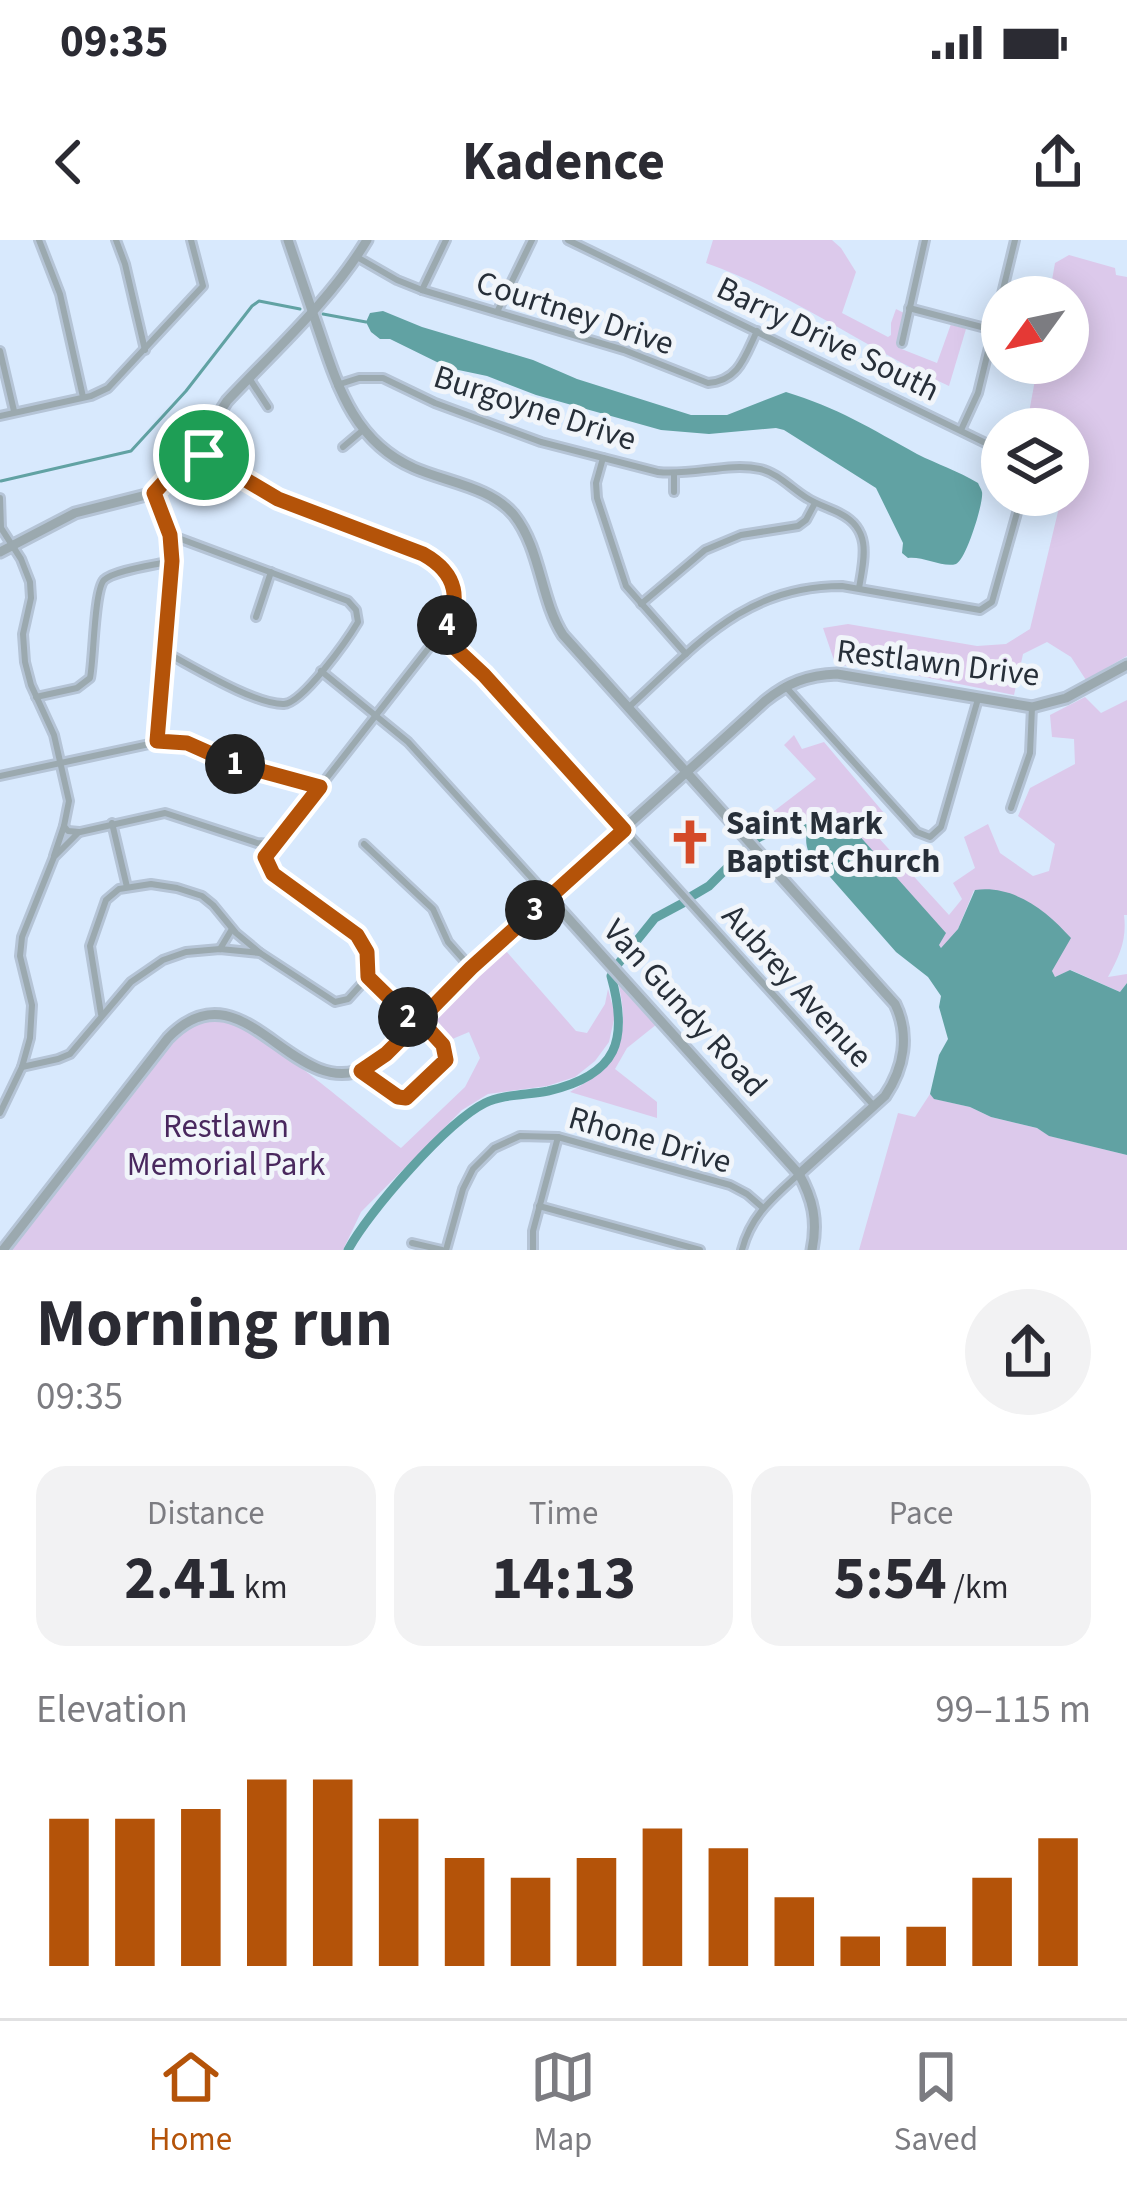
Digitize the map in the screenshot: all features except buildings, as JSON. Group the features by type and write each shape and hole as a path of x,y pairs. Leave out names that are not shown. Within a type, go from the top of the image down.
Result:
{"street":[{"path":"39,240 60,294 83,398"},
{"path":"116,240 145,350"},
{"path":"0,416 108,388 202,286 191,240"},
{"path":"288,240 343,399 363,430 402,462 493,498 513,514 559,628 895,1004 904,1028 893,1084 762,1207 742,1250"},
{"path":"204,455 221,408 329,292 368,240"},
{"path":"422,290 446,240"},
{"path":"497,312 532,240"},
{"name":"Barry Drive South","path":"568,240 981,440"},
{"path":"902,344 925,240"},
{"path":"1006,276 1015,240"},
{"name":"Courtney Drive","path":"357,256 422,290 625,350 704,382 728,379 739,369 757,331"},
{"path":"304,288 316,295 329,292"},
{"path":"909,308 981,327"},
{"path":"295,328 320,335"},
{"path":"0,350 14,413"},
{"path":"249,377 268,407"},
{"name":"Burgoyne Drive","path":"338,385 359,378 383,378 435,403 541,442 674,474 757,468 771,472 815,503 849,518 861,531 865,550 859,588"},
{"path":"961,430 981,380"},
{"path":"343,447 363,430"},
{"path":"0,553 88,508 154,493 184,460 204,455 278,499 423,554 442,566 454,596 452,613 440,634 265,857"},
{"path":"603,458 596,498 626,586 686,655"},
{"path":"674,474 674,492"},
{"path":"154,493 170,535 172,561 157,741"},
{"path":"0,498 1,530 30,582 23,650 27,672 54,735 69,801 21,944 32,1005 31,1038 0,1113"},
{"path":"641,604 705,550 741,535 798,526 815,503"},
{"path":"629,707 735,615 763,599 819,586 987,608 1016,516"},
{"path":"164,652 243,692 281,704 296,700 355,628 358,615 348,601 170,535"},
{"path":"36,697 80,687 90,678 98,596 104,580 172,561"},
{"path":"256,617 272,572"},
{"name":"Aubrey Avenue","path":"440,634 484,675 874,1106"},
{"name":"Restlawn Drive","path":"785,686 809,676 837,674 1032,707 1066,698 1127,665"},
{"name":"Van Gundy Road","path":"321,671 408,742 799,1174 813,1206 812,1250"},
{"path":"3,1250 168,1038 187,1022 214,1015 235,1018 313,1068 334,1073 361,1071 386,1054 471,968 785,686 917,832 930,837 941,827 977,699"},
{"path":"1010,808 1030,753 1032,707"},
{"path":"0,776 157,741 187,743 232,763 320,787"},
{"path":"64,826 80,832 164,812 273,844"},
{"path":"112,823 127,887"},
{"path":"53,857 80,832"},
{"path":"257,842 273,874 357,935 367,952 368,977 443,1045 447,1054 411,1095 398,1097 361,1071"},
{"path":"364,844 433,909 448,942 471,968"},
{"path":"101,1015 92,938 108,896 127,887 151,884 195,893 260,953 335,1002 348,998 368,977"},
{"path":"220,949 232,929"},
{"path":"22,1067 64,1058 131,982 163,961 186,952 220,949 260,953"},
{"path":"98,994 115,999"},
{"name":"Rhone Drive","path":"444,1250 463,1189 479,1160 520,1136 558,1137 730,1185 762,1207"},
{"path":"533,1250 533,1231 558,1137"},
{"path":"539,1206 700,1250"},
{"path":"412,1243 444,1250"}],"green space":[{"path":"713,240 832,240 856,272 842,313 888,337 896,309 904,313 899,348 937,363 951,324 966,329 949,386 769,290 706,263"},
{"path":"1069,255 1115,268 1116,275 1127,277 1127,656 1086,680 1071,657 1047,642 1023,654 1014,695 864,665 836,666 823,628 848,624 977,646 1006,644 1030,629 1057,516 1089,516 1089,408 1030,408 1034,384 1089,384 1089,276 1053,276 1055,263"},
{"path":"1085,697 1101,713 1127,700 1127,915 1122,947 1108,977 1127,974 1120,992 1071,970 1055,977 974,890 958,929 942,949 824,809 812,823 783,818 756,835 752,828 816,779 784,745 794,735 802,749 824,742 884,813 876,835 949,915 962,899 953,883 975,868 964,837 988,824 1000,853 1033,876 1049,871 1055,844 1018,816 1030,788 1075,764 1074,739 1052,737 1050,715"},
{"name":"Restlawn Memorial Park","path":"500,944 576,1031 587,1033 605,1004 608,989 615,1015 609,1042 575,1077 488,1094 462,1110 361,1212 343,1250 11,1250 173,1042 191,1026 207,1020 231,1023 254,1035 401,1148 465,1087 480,1058 469,1032 450,1040 431,1019"},
{"path":"618,982 657,1024 627,1048 615,1069 657,1102 657,1118 570,1092 600,1072 617,1049 623,1016"},
{"path":"930,1094 1050,1136 1127,1155 1127,1250 859,1250 898,1113 915,1117"}],"shaded area":[{"path":"383,311 691,415 727,415 786,392 821,404 978,483 981,502 969,542 956,564 908,558 876,488 784,430 709,434 661,430 536,395 487,376 449,368 390,339 380,339 366,322 370,313"},
{"path":"824,809 840,814 946,933 941,948 958,929 975,890 1003,891 1040,909 1071,938 1052,971 1055,977 1070,970 1120,992 1127,983 1127,1155 934,1099 930,1094 939,1055 948,1039 939,1007 941,996 809,853 807,834"}],"waterway":[{"path":"1,481 131,451 186,391 252,306 259,301 300,309"},
{"path":"323,314 366,322"},
{"path":"756,839 782,825 807,829"},
{"path":"692,896 709,886 746,849"},
{"path":"618,964 655,918 683,903"},
{"path":"348,1250 410,1169 469,1113 500,1098 572,1084 603,1064 612,1052 619,1019 611,976"}],"place":[{"name":"Saint Mark Baptist Church","path":"690,842"}],"route":[{"path":"204,455 278,499 423,554 442,566 453,587 454,604 440,634 466,655 624,830 420,1020 443,1045 446,1060 406,1098 361,1071 416,1024 368,977 367,952 357,935 267,865 265,857 273,844 320,787 232,763 187,743 157,741 172,561 170,535 154,493 184,460 204,455"}]}
